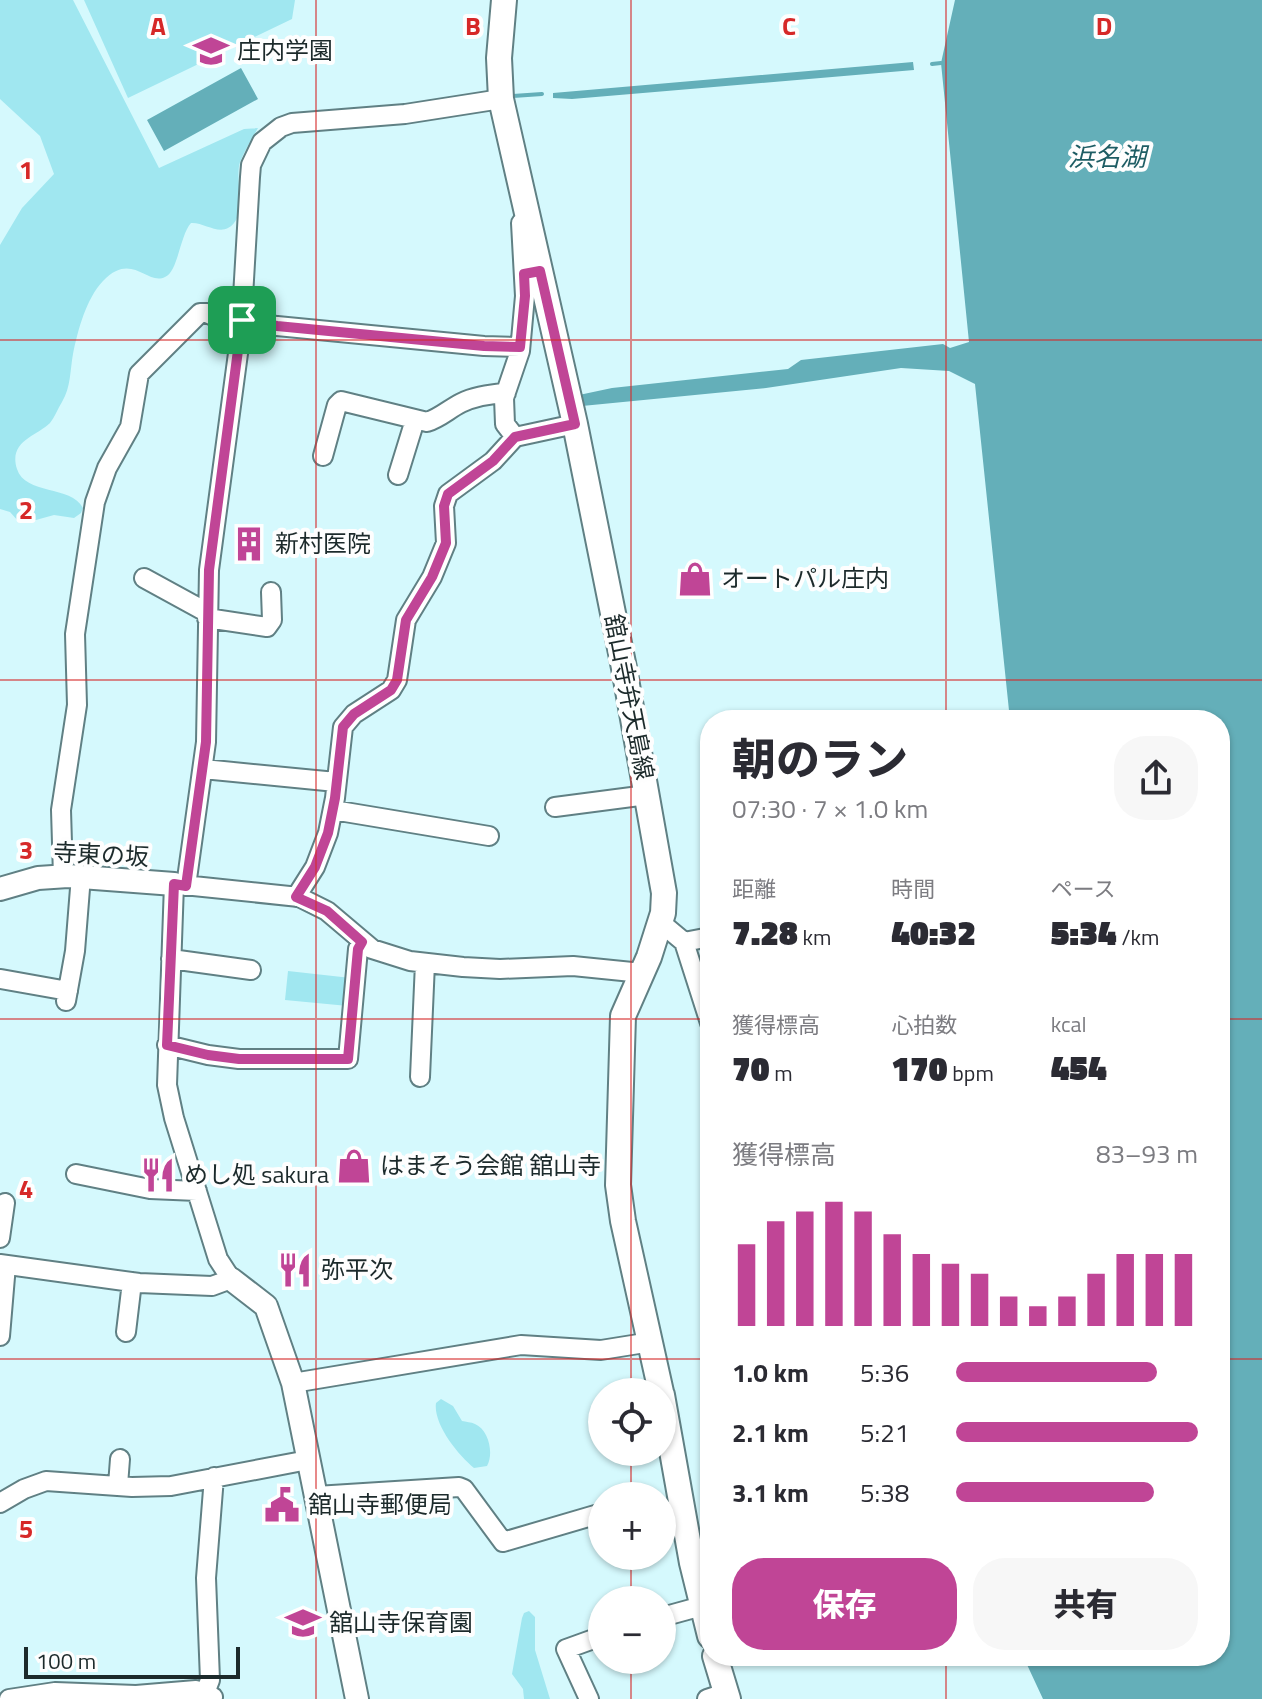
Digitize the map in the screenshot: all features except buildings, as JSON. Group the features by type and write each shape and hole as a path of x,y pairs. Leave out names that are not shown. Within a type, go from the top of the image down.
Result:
{"main road":[{"name":"舘山寺弁天島線","path":"504,0 499,58 501,99 525,201 532,272 575,424 664,893 660,922 627,1004 622,1029 618,1185 623,1221 659,1378"},
{"name":"舘山寺弁天島線","path":"676,1512 700,1599"},
{"path":"716,1666 720,1697"}],"street":[{"path":"357,1699 293,1383 266,1306 231,1279 221,1266 170,1107 166,1074 171,959 180,885 203,769 210,559 242,325 251,165 255,153 270,134 292,123 405,114 501,99"},
{"path":"515,437 505,424 506,393 520,347 525,296 532,272"},
{"path":"1,979 67,996 75,951 72,876 61,810 77,705 75,634 98,491 130,427 142,368 200,313 242,325 520,347"},
{"path":"323,456 337,405 341,401 415,420 433,420 463,402 484,395 506,393"},
{"path":"398,475 415,420"},
{"path":"575,424 515,437 493,461 448,494 444,506 446,543 432,577 406,620 397,680 391,690 354,714 343,727 333,810 322,850 296,897 327,911 362,942 383,954 425,963 500,969 573,966 642,973"},
{"path":"144,578 208,615 269,626 272,620 271,592"},
{"path":"203,769 336,782"},
{"path":"555,807 647,795"},
{"path":"333,810 489,836"},
{"name":"寺東の坂","path":"0,889 38,878 72,876 296,897"},
{"path":"660,922 684,942 700,986"},
{"path":"684,942 700,939"},
{"path":"167,1045 239,1059 348,1059 355,975 362,942"},
{"path":"171,959 251,970"},
{"path":"420,1077 425,963"},
{"path":"76,1174 150,1189 197,1191"},
{"path":"0,1238 5,1203"},
{"path":"0,1336 3,1264 132,1282 212,1286 231,1279"},
{"path":"126,1332 132,1282"},
{"path":"293,1383 521,1345 601,1350 651,1342"},
{"path":"118,1485 120,1459"},
{"path":"0,1503 46,1481 171,1486 308,1460"},
{"path":"9,1699 55,1692 105,1697 196,1690 210,1696 206,1578 214,1477"},
{"path":"316,1496 459,1487 464,1489 503,1542 588,1517"},
{"path":"676,1613 700,1607"},
{"path":"588,1641 566,1649 589,1699"}],"shaded area":[{"path":"0,0 73,0 159,168 244,129 258,128 240,162 239,207 234,223 219,230 191,223 173,268 165,277 158,279 131,269 122,269 97,288 77,335 65,396 50,423 25,440 15,460 17,469 29,483 69,496 83,508 74,518 54,515 25,523 0,509 0,245 22,208 54,174 40,136 0,99"},
{"path":"84,0 295,0 292,19 128,98"},
{"path":"288,971 351,978 348,1006 285,1000"},
{"path":"441,1399 453,1406 462,1421 475,1424 484,1431 490,1449 487,1466 474,1468 448,1438 436,1411 436,1403"},
{"path":"529,1611 535,1617 535,1650 550,1699 524,1699 523,1689 512,1674 522,1618"}],"water":[{"name":"浜名湖","path":"955,0 1262,0 1262,1699 1043,1699 1028,1666 1230,1666 1230,710 1009,710 975,384 949,371 901,368 766,388 582,406 579,395 612,388 788,369 801,360 943,344 950,348 969,342 941,63"},
{"path":"913,62 914,70 572,99 553,98 553,93"},
{"path":"241,68 258,99 164,151 147,120"}],"waterway":[{"path":"932,64 941,63"},
{"path":"513,96 542,94"}],"place":[{"name":"庄内学園","path":"211,51"},
{"name":"新村医院","path":"249,544"},
{"name":"オートパル庄内","path":"695,579"},
{"name":"はまそう会館 舘山寺","path":"354,1166"},
{"name":"めし処 sakura","path":"158,1175"},
{"name":"弥平次","path":"295,1270"},
{"name":"舘山寺郵便局","path":"282,1505"},
{"name":"舘山寺保育園","path":"303,1623"}],"route":[{"path":"540,271 575,424 515,437 493,461 448,494 444,506 446,543 432,577 406,620 397,680 391,690 354,714 343,727 328,833 315,867 296,897 327,911 362,942 358,949 348,1059 239,1059 167,1045 174,884 186,886 203,769 208,581 242,320 277,326 520,347 524,274 540,271"}]}
